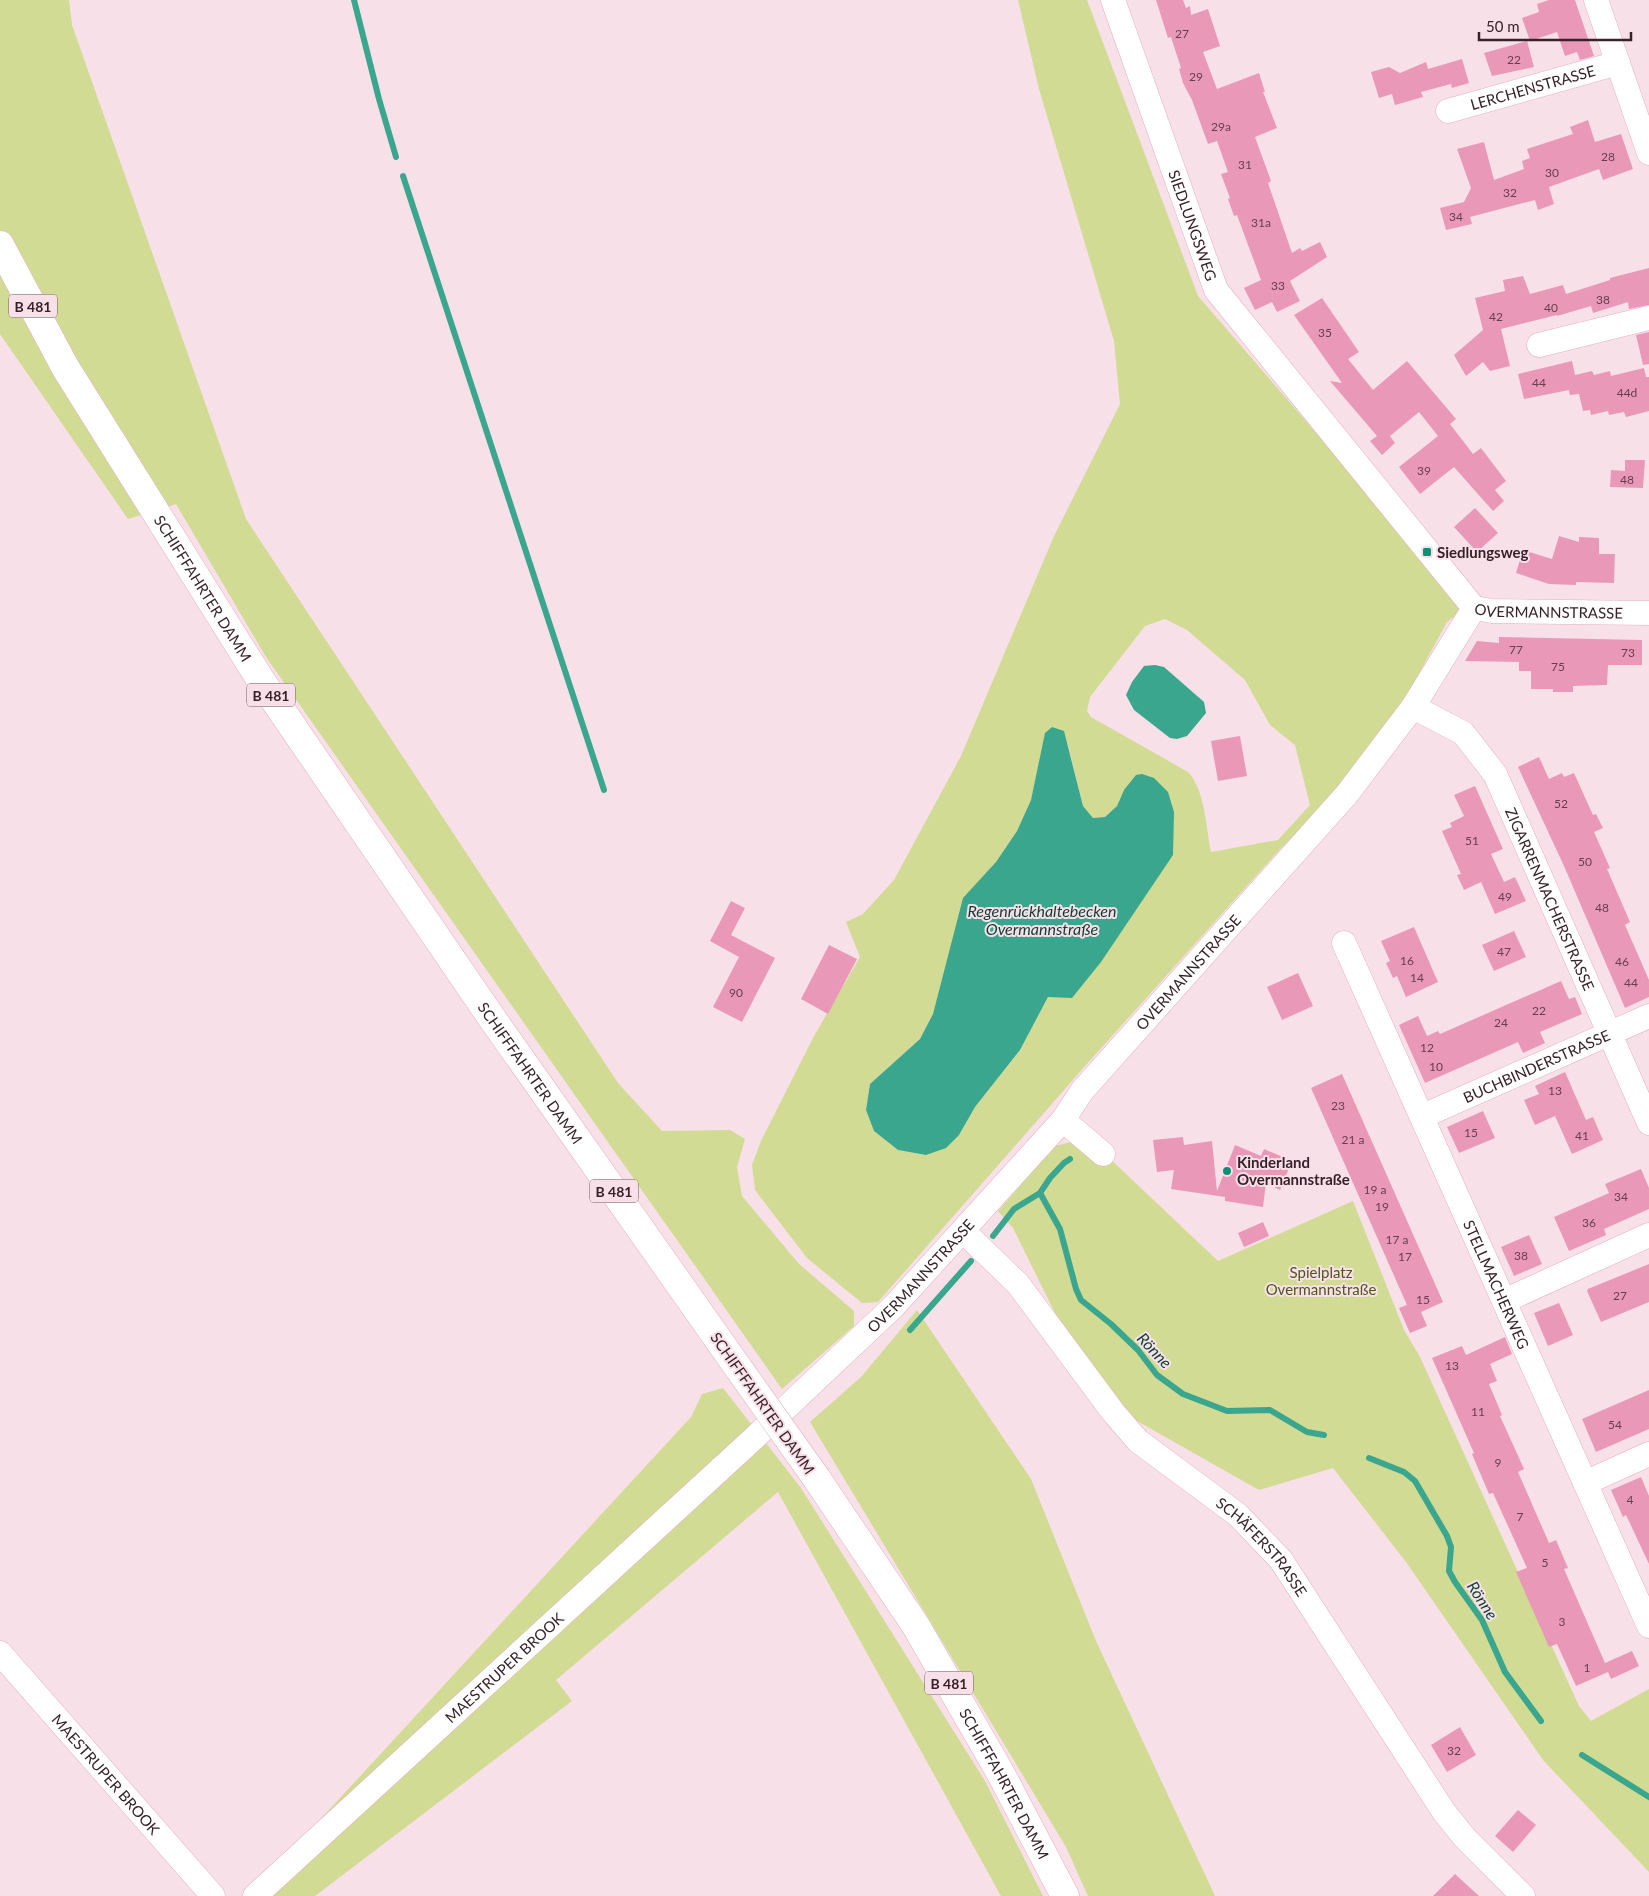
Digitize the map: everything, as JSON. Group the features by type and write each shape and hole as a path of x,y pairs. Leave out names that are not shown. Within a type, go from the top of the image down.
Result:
{"main road":[{"name":"SCHIFFFAHRTER DAMM","path":"0,245 70,375 260,679 489,1014 817,1480 916,1626 1001,1774 1064,1896"}],"street":[{"name":"SIEDLUNGSWEG","path":"1113,0 1216,290 1474,608"},
{"path":"1596,0 1649,153"},
{"name":"LERCHENSTRASSE","path":"1448,111 1618,63"},
{"path":"1539,345 1649,318"},
{"name":"OVERMANNSTRASSE","path":"752,1440 894,1306 1063,1120 1082,1090 1347,794 1413,707 1474,608 1492,611 1649,613"},
{"name":"ZIGARRENMACHERSTRASSE","path":"1413,707 1462,733 1495,774 1649,1123"},
{"name":"STELLMACHERWEG","path":"1344,943 1423,1116 1649,1626"},
{"name":"BUCHBINDERSTRASSE","path":"1423,1116 1649,1016"},
{"path":"1063,1120 1103,1154"},
{"name":"SCHÄFERSTRASSE","path":"963,1231 1018,1284 1113,1412 1138,1441 1238,1515 1280,1560 1444,1812 1465,1838 1523,1896"},
{"path":"1504,1300 1649,1235"},
{"name":"MAESTRUPER BROOK","path":"255,1896 752,1440"},
{"path":"1585,1483 1649,1454"},
{"name":"MAESTRUPER BROOK","path":"0,1653 213,1896"}],"green space":[{"path":"0,0 69,0 72,25 246,519 618,1083 662,1131 730,1130 745,1139 737,1167 742,1196 799,1264 854,1311 854,1326 782,1389 266,657 176,504 128,519 0,334"},
{"path":"1018,0 1087,0 1198,296 1466,607 1447,622 1398,712 1324,808 1282,847 1086,1065 878,1302 862,1303 807,1258 755,1190 752,1165 761,1141 814,1036 860,957 846,922 863,914 894,880 961,756 1054,536 1120,404 1114,341 1039,89","holes":["1165,619 1187,630 1245,680 1270,725 1295,745 1310,805 1278,840 1211,852 1201,799 1194,780 1188,772 1091,717 1087,711 1090,697 1145,626","1052,727 1068,745 1083,806 1093,818 1105,817 1117,806 1124,790 1048,997 1020,1050 975,1107 959,1135 926,1155 898,1150 874,1131 866,1110 870,1084 920,1039 933,1014 996,862 1017,831 1031,800 1046,733"]},
{"name":"Spielplatz Overmannstraße","path":"1075,1141 1106,1155 1218,1261 1353,1201 1404,1330 1420,1357 1579,1706 1591,1721 1649,1689 1649,1872 1543,1760 1406,1562 1333,1468 1259,1490 1130,1417 1056,1315 1013,1228 998,1211 1055,1146"},
{"path":"917,1310 1031,1479 1096,1641 1215,1896 1088,1896 1066,1847 810,1422 861,1377"},
{"path":"723,1388 801,1488 985,1781 1043,1896 1001,1896 778,1492 556,1680 572,1701 315,1896 267,1896 305,1836 691,1417 702,1394"}],"water":[{"path":"1155,665 1164,667 1204,702 1206,713 1187,736 1177,739 1170,738 1134,710 1126,695 1132,682 1144,666"},
{"name":"Regenrückhaltebecken Overmannstraße","path":"1052,727 1064,731 1083,806 1093,818 1105,817 1117,806 1124,790 1136,775 1142,774 1154,778 1168,792 1174,812 1173,855 1101,962 1072,998 1048,997 1020,1050 975,1107 959,1135 946,1148 926,1155 898,1150 874,1131 866,1110 870,1084 920,1039 933,1014 963,898 996,862 1017,831 1031,800 1045,733"}],"building":[{"path":"1156,0 1183,0 1186,8 1190,6 1191,15 1208,9 1220,46 1203,52 1217,89 1259,73 1265,92 1263,92 1277,128 1255,137 1271,181 1268,183 1292,253 1300,248 1302,251 1320,242 1327,257 1290,281 1300,301 1277,312 1272,302 1255,310 1244,288 1261,280 1237,215 1234,216 1228,199 1230,198 1221,174 1228,172 1217,141 1208,144 1192,100 1183,83 1179,69 1181,68 1171,37 1168,38"},
{"path":"1549,0 1575,0 1594,56 1580,60 1577,52 1565,56 1557,32 1530,41 1522,18 1539,12 1537,4"},
{"path":"1527,41 1534,67 1492,76 1484,53"},
{"path":"1462,59 1469,83 1452,88 1451,84 1421,92 1423,97 1395,105 1392,94 1379,98 1371,72 1389,67 1400,73 1426,62 1428,69"},
{"path":"1588,120 1595,142 1621,134 1633,169 1603,180 1599,169 1549,187 1554,204 1538,210 1535,200 1470,217 1472,224 1446,230 1440,208 1464,202 1471,188 1457,149 1484,142 1494,180 1524,169 1522,161 1530,158 1527,149 1573,134 1570,127"},
{"path":"1649,268 1649,305 1629,309 1628,302 1593,313 1591,306 1501,329 1510,366 1490,371 1483,362 1466,376 1454,355 1483,330 1475,298 1505,291 1503,280 1523,276 1530,294 1563,285 1566,294 1610,280 1610,278"},
{"path":"1322,298 1359,352 1348,359 1373,390 1407,361 1456,419 1450,424 1473,454 1481,448 1506,481 1495,490 1504,501 1493,511 1454,467 1420,494 1399,467 1438,436 1419,412 1390,436 1395,443 1382,455 1370,441 1377,436 1330,381 1342,383 1294,315"},
{"path":"1649,332 1649,364 1643,365 1636,335"},
{"path":"1572,361 1575,375 1592,371 1594,375 1610,371 1611,376 1644,368 1646,377 1649,377 1649,411 1626,417 1624,412 1609,415 1608,411 1591,415 1590,410 1583,411 1579,394 1570,395 1569,390 1524,399 1518,374"},
{"path":"1625,460 1645,460 1643,488 1610,487 1611,470 1625,471"},
{"path":"1475,508 1498,533 1477,552 1454,527"},
{"path":"1559,536 1579,542 1579,537 1599,538 1599,554 1615,554 1614,583 1576,582 1576,585 1549,584 1516,573 1523,550 1552,559"},
{"path":"1499,637 1642,640 1642,665 1608,665 1607,685 1573,686 1573,692 1553,692 1553,689 1531,689 1531,671 1519,671 1519,662 1465,661 1477,641 1499,643"},
{"path":"1240,736 1247,776 1218,781 1211,741"},
{"path":"1539,757 1549,779 1562,773 1564,777 1574,773 1593,815 1596,814 1603,828 1594,832 1610,868 1607,869 1630,922 1625,925 1649,980 1649,997 1625,1008 1564,866 1518,767"},
{"path":"1475,786 1503,849 1491,854 1504,882 1515,877 1526,901 1495,914 1481,882 1464,890 1457,875 1461,874 1442,831 1452,827 1450,823 1464,816 1454,795"},
{"path":"731,901 745,908 731,935 775,958 742,1022 713,1007 739,957 710,941"},
{"path":"1414,927 1438,982 1406,997 1397,976 1393,978 1386,963 1390,961 1381,941"},
{"path":"1514,931 1526,957 1494,971 1482,945"},
{"path":"829,945 857,959 828,1014 801,999"},
{"path":"1298,973 1313,1006 1282,1020 1267,987"},
{"path":"1561,981 1569,999 1575,997 1582,1014 1540,1032 1545,1043 1523,1053 1518,1042 1425,1083 1399,1025 1418,1016 1427,1036 1438,1031 1440,1034"},
{"path":"1565,1072 1586,1120 1593,1117 1603,1140 1572,1154 1555,1116 1535,1125 1524,1100 1539,1094 1535,1086"},
{"path":"1342,1074 1443,1302 1421,1312 1427,1326 1410,1333 1399,1308 1407,1305 1311,1088"},
{"path":"1483,1111 1495,1138 1459,1153 1447,1127"},
{"name":"Kinderland Overmannstraße","path":"1183,1137 1184,1145 1212,1141 1217,1191 1235,1145 1261,1156 1264,1149 1292,1161 1280,1190 1266,1183 1263,1207 1225,1201 1225,1197 1171,1189 1174,1170 1157,1172 1153,1140"},
{"path":"1641,1169 1649,1188 1649,1209 1604,1229 1606,1235 1569,1251 1554,1217 1609,1193 1605,1184"},
{"path":"1263,1222 1269,1236 1244,1247 1238,1233"},
{"path":"1529,1235 1542,1264 1514,1276 1501,1247"},
{"path":"1649,1264 1649,1302 1601,1322 1587,1291 1588,1289"},
{"path":"1559,1303 1573,1335 1548,1346 1534,1313"},
{"path":"1505,1337 1512,1354 1490,1364 1497,1381 1489,1384 1502,1415 1500,1416 1524,1469 1518,1472 1549,1543 1556,1540 1568,1568 1564,1569 1605,1663 1632,1651 1639,1666 1611,1679 1608,1672 1576,1686 1557,1644 1549,1647 1516,1572 1527,1568 1493,1493 1489,1494 1472,1454 1474,1453 1432,1358 1462,1346 1466,1355"},
{"path":"1649,1390 1649,1429 1596,1452 1582,1419"},
{"path":"1641,1477 1649,1496 1649,1564 1626,1515 1623,1517 1611,1490"},
{"path":"1460,1727 1476,1755 1447,1772 1431,1745"},
{"path":"1518,1810 1536,1825 1513,1852 1495,1836"},
{"path":"1455,1874 1479,1896 1433,1896"}],"waterway":[{"path":"354,0 396,157"},
{"path":"403,176 604,790"},
{"name":"Rönne","path":"993,1236 1014,1209 1040,1193 1050,1178 1070,1159"},
{"name":"Rönne","path":"1040,1193 1060,1229 1076,1289 1081,1300 1111,1324 1138,1350 1157,1375 1183,1394 1227,1411 1270,1410 1307,1432 1324,1435"},
{"name":"Rönne","path":"910,1330 971,1261"},
{"name":"Rönne","path":"1369,1458 1404,1472 1415,1481 1447,1536 1451,1547 1449,1571 1482,1620 1505,1672 1541,1721"},
{"name":"Rönne","path":"1582,1755 1649,1797"}],"place":[{"name":"Siedlungsweg","path":"1427,552"},
{"name":"Kinderland Overmannstraße","path":"1227,1171"}]}
